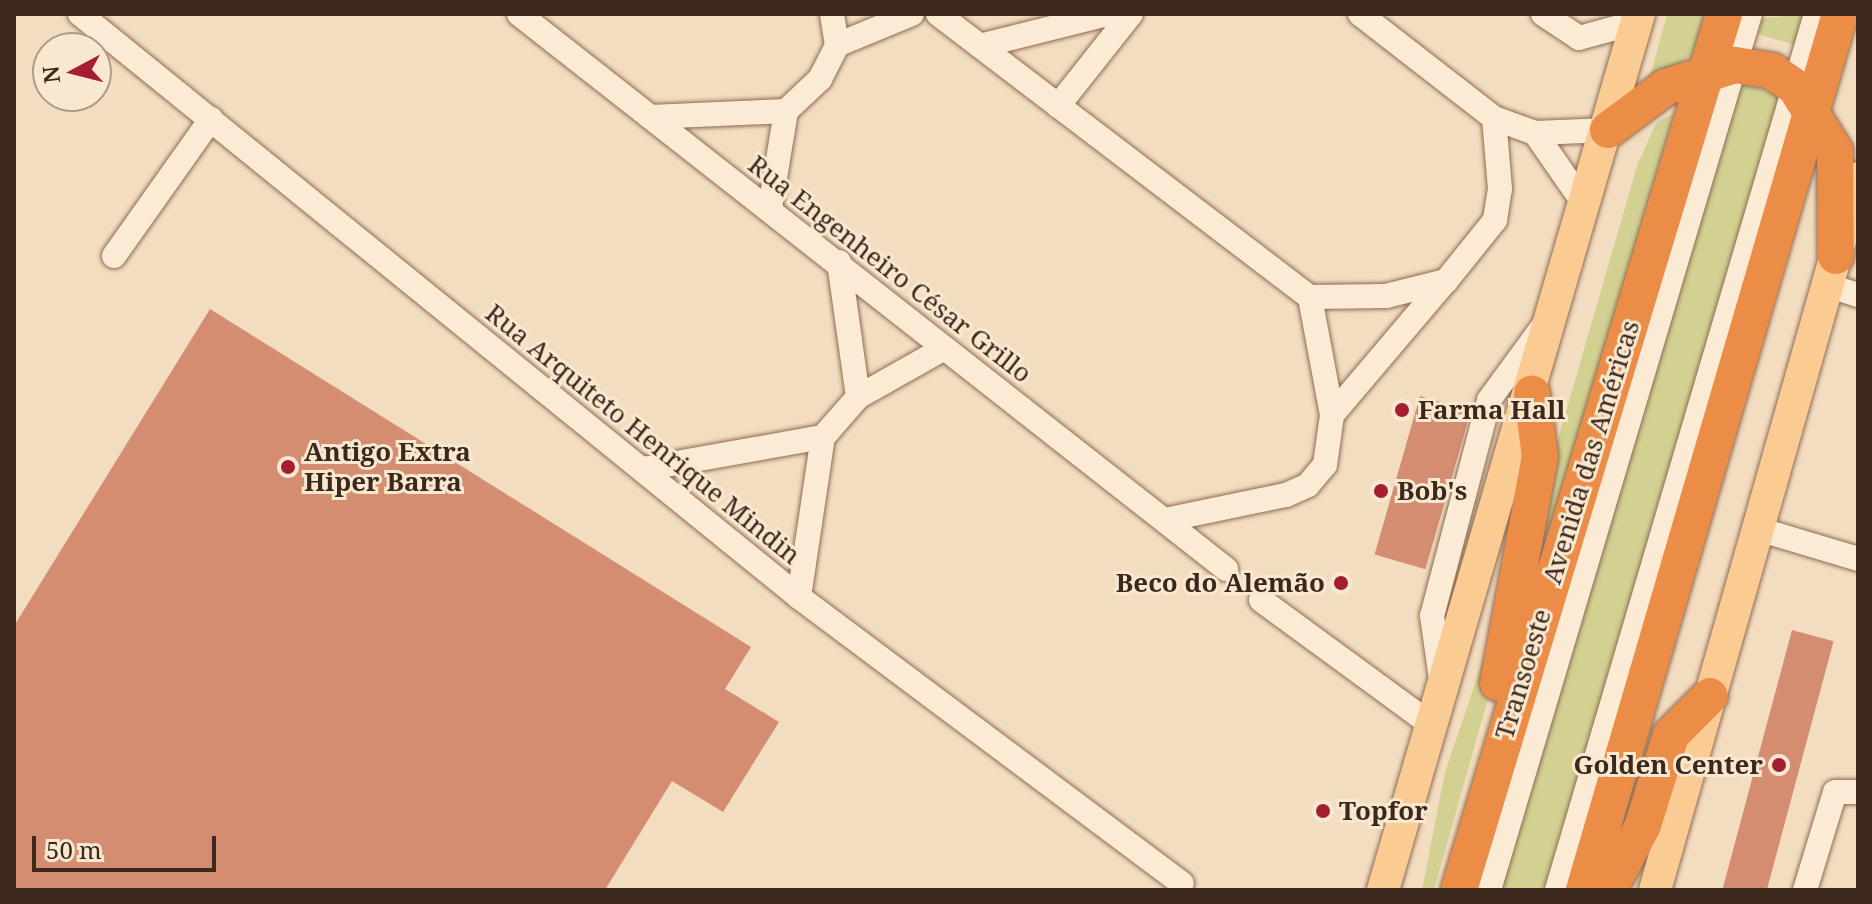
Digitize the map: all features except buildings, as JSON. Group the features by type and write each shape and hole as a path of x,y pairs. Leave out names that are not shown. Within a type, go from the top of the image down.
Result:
{"highway":[{"name":"Avenida das Américas","path":"1459,890 1721,69 1724,14"},
{"path":"1584,890 1803,98 1840,14"},
{"path":"1608,130 1632,107 1721,69 1759,66 1803,98 1835,151 1832,271"},
{"path":"1469,855 1467,790 1507,651 1518,551 1540,457 1532,394"},
{"path":"1609,890 1643,825 1671,735 1710,696"}],"main road":[{"path":"1383,890 1532,394 1638,18"},
{"path":"1655,890 1858,178"}],"street":[{"name":"Rua Arquiteto Henrique Mindin","path":"80,14 799,597 1182,883"},
{"name":"Rua Engenheiro César Grillo","path":"519,14 839,262 943,349 1226,569"},
{"path":"770,208 786,111 820,79 837,45 832,14"},
{"path":"837,45 912,14"},
{"path":"938,14 1310,297 1386,296 1446,281"},
{"path":"980,46 1107,14"},
{"path":"1058,106 1131,14"},
{"path":"1360,14 1494,118 1535,133 1608,130"},
{"path":"1543,14 1579,38 1638,18"},
{"name":"Transoeste","path":"1489,890 1721,69 1750,14"},
{"path":"1557,890 1803,98 1816,14"},
{"path":"650,117 786,111"},
{"path":"1332,415 1495,220 1500,189 1494,118"},
{"path":"114,256 211,119"},
{"path":"1535,133 1585,205"},
{"path":"839,262 858,397"},
{"path":"1832,271 1858,295"},
{"path":"1165,520 1308,485 1325,465 1332,415 1310,297"},
{"path":"1443,689 1432,616 1489,400 1554,311"},
{"path":"799,597 823,437 858,397 943,349"},
{"path":"643,469 823,437"},
{"path":"1758,529 1858,559"},
{"path":"1261,600 1432,725"},
{"path":"1805,890 1835,792 1858,792"}],"shaded area":[{"path":"1667,14 1706,14 1692,55 1648,84"},
{"path":"1809,14 1801,47 1758,34 1762,18"},
{"path":"1742,84 1784,96 1548,890 1491,890 1730,89"},
{"path":"1674,113 1522,627 1537,512 1637,166 1656,123"},
{"path":"1505,596 1500,656 1434,890 1422,890 1445,772"}],"place":[{"name":"Farma Hall","path":"1402,410"},
{"name":"Antigo Extra Hiper Barra","path":"288,467"},
{"name":"Bob's","path":"1381,491"},
{"name":"Beco do Alemão","path":"1341,583"},
{"name":"Golden Center","path":"1779,765"},
{"name":"Topfor","path":"1323,811"}]}
